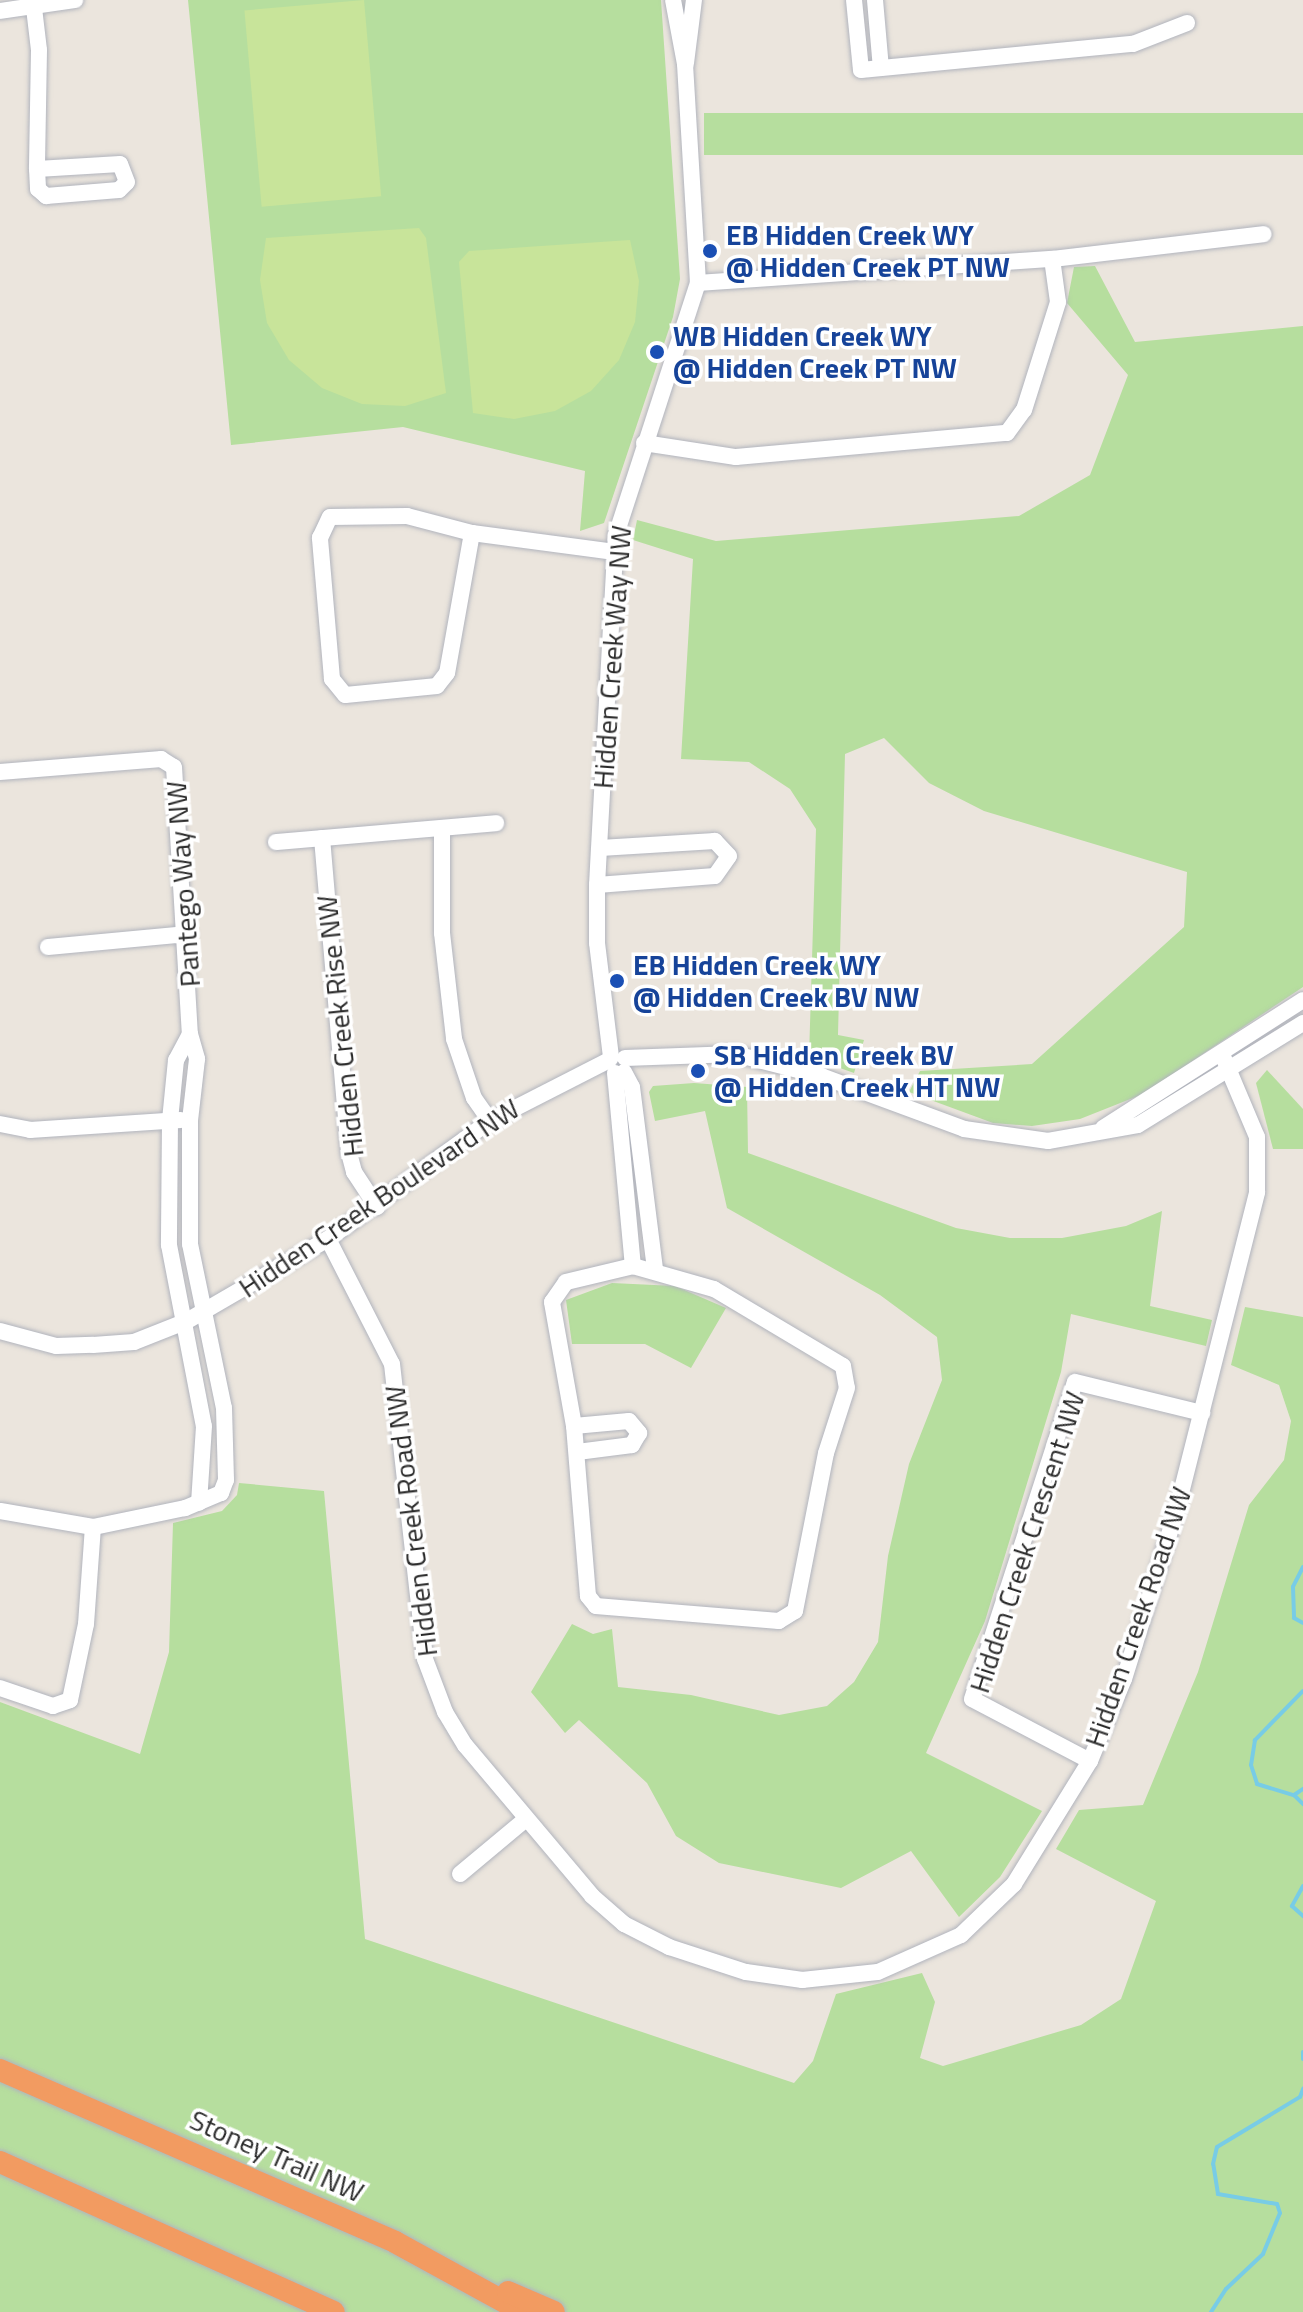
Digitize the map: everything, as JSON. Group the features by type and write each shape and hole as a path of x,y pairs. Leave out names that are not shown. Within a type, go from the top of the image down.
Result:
{"highway":[{"name":"Stoney Trail NW","path":"0,2070 153,2133 449,2270 523,2312"},
{"path":"0,2162 334,2312"},
{"path":"449,2270 554,2312"}],"street":[{"path":"0,11 75,0"},
{"name":"Hidden Creek Way NW","path":"633,1266 618,1064 608,1022 597,943 597,885 615,552 626,493 698,283 685,64 673,0"},
{"name":"Hidden Creek Way NW","path":"685,64 694,0"},
{"path":"854,0 861,70 1133,44 1187,23"},
{"path":"875,0 881,68"},
{"path":"34,8 37,169 38,189 46,196 119,190 127,182 120,164 37,169"},
{"path":"698,283 1052,259 1264,234"},
{"path":"644,443 736,457 1007,433 1024,410 1058,302 1052,259"},
{"path":"472,533 447,673 437,686 345,695 332,679 320,538 330,517 407,516 472,533 615,552"},
{"name":"Pantego Way NW","path":"0,772 161,759 174,767 187,934 190,1034 197,1059 190,1120 190,1244 224,1408 226,1480 221,1493 199,1503 204,1426 187,1321 169,1245 170,1120 176,1060 190,1034"},
{"path":"276,842 496,823"},
{"path":"442,829 442,933 454,1039 474,1098 490,1121"},
{"name":"Hidden Creek Rise NW","path":"322,838 349,1153 354,1172 377,1207"},
{"path":"597,885 715,876 729,856 715,841 600,848"},
{"path":"48,947 187,934"},
{"name":"Hidden Creek Boulevard NW","path":"1092,1135 1303,1000"},
{"name":"Hidden Creek Boulevard NW","path":"0,1331 56,1346 93,1345 134,1342 187,1321 377,1207 490,1121 574,1078 618,1064 654,1058 735,1054 780,1064 964,1129 1008,1138 1092,1135 1138,1125 1230,1071 1303,1023"},
{"name":"Hidden Creek Road NW","path":"328,1239 392,1364 403,1432 425,1659 445,1712 465,1745 592,1896 624,1924 669,1947 746,1972 802,1980 850,1977 913,1960 961,1935 992,1910 1033,1856 1090,1761 1124,1679 1202,1413 1259,1168 1257,1137 1222,1054"},
{"name":"Hidden Creek Way NW","path":"618,1064 632,1087 655,1268"},
{"path":"0,1124 30,1130 190,1120"},
{"path":"633,1266 655,1268 714,1289 843,1366 847,1388 826,1453 795,1611 779,1621 596,1606 588,1596 574,1426 552,1302 566,1282 633,1266"},
{"name":"Hidden Creek Crescent NW","path":"1090,1761 972,1699 1075,1382 1202,1413"},
{"path":"574,1426 629,1421 639,1433 632,1445 577,1452"},
{"path":"0,1511 93,1527 199,1503"},
{"path":"0,1688 53,1706 70,1700 86,1624 93,1527"},
{"path":"460,1874 526,1819"}],"green space":[{"path":"188,0 661,0 680,279 673,317 604,523 580,531 585,471 403,427 231,445"},
{"path":"364,0 381,196 262,207 244,10"},
{"path":"704,113 1303,113 1303,155 704,155"},
{"path":"419,228 426,238 446,393 405,406 362,404 322,388 289,360 267,323 260,280 266,238"},
{"path":"630,240 639,281 635,322 619,360 591,391 555,411 514,419 473,413 459,262 469,251"},
{"path":"1095,266 1135,342 1303,326 1303,987 1143,1094 1080,1119 1032,1126 993,1123 909,1092 920,1071 1032,1064 1184,927 1187,872 984,811 929,783 884,738 845,754 838,1035 864,1040 854,1073 809,1057 816,829 790,789 749,762 681,759 693,559 633,540 637,520 716,541 1019,516 1090,475 1128,375 1067,303 1074,267"},
{"path":"1267,1070 1303,1109 1303,1149 1273,1149 1256,1083"},
{"path":"694,1083 747,1087 748,1153 956,1228 1010,1238 1062,1238 1126,1226 1162,1211 1150,1306 1212,1320 1206,1346 1071,1314 1061,1372 985,1621 926,1753 1042,1811 1000,1877 959,1917 911,1851 841,1888 719,1863 676,1836 647,1783 579,1720 565,1733 531,1692 572,1624 593,1634 612,1629 618,1687 691,1695 779,1715 827,1706 854,1682 878,1642 888,1556 909,1464 942,1380 937,1337 880,1295 727,1208 705,1111 655,1121 649,1092 653,1086"},
{"path":"612,1283 675,1286 726,1308 691,1368 645,1344 572,1344 566,1300"},
{"path":"1245,1307 1303,1317 1303,2312 0,2312 0,1702 140,1754 169,1652 173,1523 222,1511 237,1495 239,1483 324,1491 365,1939 794,2083 813,2061 836,1994 922,1973 935,2002 920,2058 943,2066 1081,2025 1121,1999 1156,1901 1056,1849 1079,1810 1143,1805 1198,1672 1249,1505 1284,1460 1291,1421 1279,1385 1231,1365"}],"waterway":[{"path":"1303,1567 1293,1587 1294,1618 1303,1623"},
{"path":"1303,1691 1255,1740 1251,1765 1257,1784 1294,1795 1303,1789"},
{"path":"1294,1795 1303,1804"},
{"path":"1303,1886 1292,1906 1303,1916"},
{"path":"1303,2052 1303,2059"},
{"path":"1211,2312 1226,2289 1263,2254 1280,2213 1277,2204 1218,2194 1213,2164 1217,2147 1300,2097 1303,2089"}],"place":[{"name":"EB Hidden Creek WY @ Hidden Creek PT NW","path":"710,251"},
{"name":"WB Hidden Creek WY @ Hidden Creek PT NW","path":"657,352"},
{"name":"EB Hidden Creek WY @ Hidden Creek BV NW","path":"617,981"},
{"name":"SB Hidden Creek BV @ Hidden Creek HT NW","path":"698,1071"}]}
